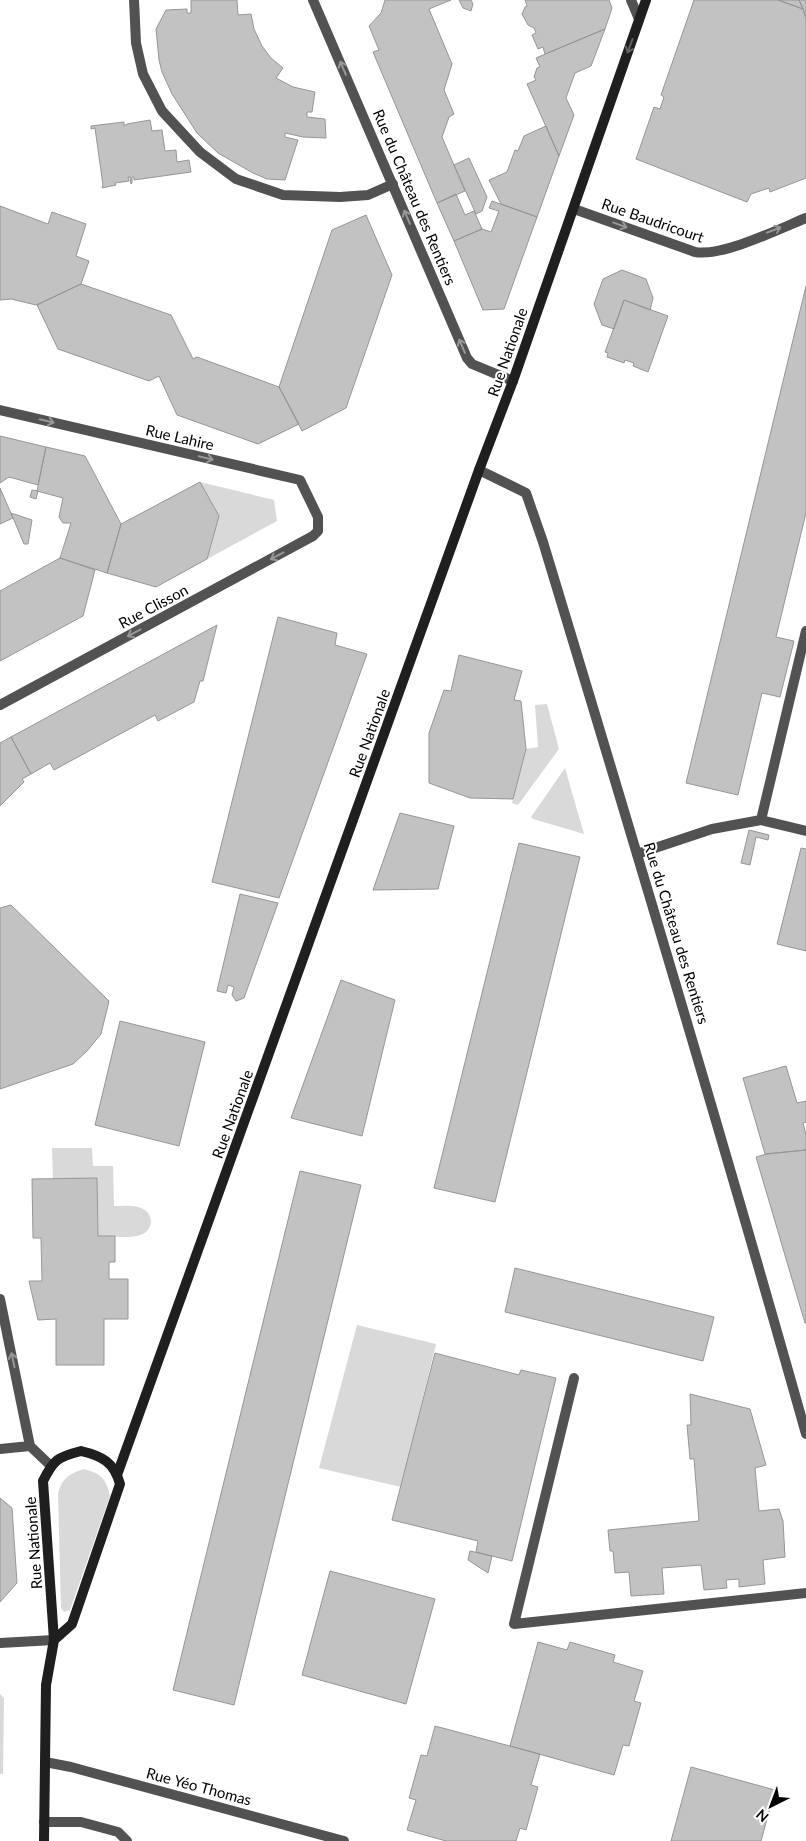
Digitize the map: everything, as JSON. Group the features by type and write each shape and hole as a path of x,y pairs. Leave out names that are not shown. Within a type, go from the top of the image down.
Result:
{"street":[{"path":"134,0 136,43 143,74 162,111 200,152 236,179 283,195 340,197 368,195 393,184"},
{"name":"Rue du Château des Rentiers","path":"313,0 467,358 472,364 514,381"},
{"path":"632,0 639,19"},
{"name":"Rue Nationale","path":"54,1640 72,1624 120,1484 117,1475 479,470 514,381 646,0"},
{"name":"Rue Baudricourt","path":"574,209 695,252 706,254 721,251 806,218"},
{"name":"Rue Lahire","path":"0,410 300,480 318,517 318,531"},
{"name":"Rue du Château des Rentiers","path":"479,470 526,493 543,542 736,1184 806,1434"},
{"name":"Rue Clisson","path":"0,705 313,536 318,531"},
{"path":"761,820 806,631"},
{"path":"638,854 712,829 761,820 806,831"},
{"path":"0,1299 30,1446 51,1466 62,1456 81,1451 98,1455 109,1463 117,1475"},
{"path":"574,1378 514,1624 806,1593"},
{"path":"0,1449 30,1446"},
{"name":"Rue Nationale","path":"44,1841 46,1685 54,1640 43,1481 51,1466"},
{"path":"0,1643 54,1640"},
{"name":"Rue Yéo Thomas","path":"45,1762 71,1767 344,1841"},
{"path":"44,1822 80,1822 118,1832 127,1841"}],"shaded area":[{"path":"200,482 274,500 277,521 207,559 219,516"},
{"path":"547,704 559,749 518,805 512,803 526,749 538,747 535,705"},
{"path":"565,768 584,834 531,817"},
{"path":"52,1148 92,1148 93,1166 113,1166 114,1206 132,1206 144,1209 148,1213 151,1222 148,1230 143,1234 132,1237 98,1236 97,1179 53,1179"},
{"path":"357,1325 436,1344 401,1487 319,1468"},
{"path":"84,1469 102,1478 107,1485 110,1496 70,1610 64,1612 61,1608 58,1494 67,1477"},
{"path":"0,1694 4,1698 3,1774 0,1774"}],"building":[{"path":"191,0 237,0 238,15 251,14 254,29 262,46 271,58 283,68 276,78 293,87 315,92 312,112 307,112 307,117 325,119 326,138 303,137 285,133 285,137 298,140 285,180 267,179 218,153 197,133 172,94 159,60 156,29 166,10 187,9 187,13 191,13"},
{"path":"385,0 451,0 429,9 452,64 444,90 454,114 449,117 442,137 465,191 437,203 373,52 379,50 369,26 381,13"},
{"path":"459,0 471,0 473,4 471,11 463,8"},
{"path":"525,0 609,0 612,8 605,29 545,54 543,47 538,49 532,35 536,33 534,28 528,25 522,14 527,6"},
{"path":"694,0 778,0 803,9 806,18 806,178 770,192 769,188 751,194 747,202 636,159 654,107 660,109 664,97 661,95"},
{"path":"778,0 799,0 803,9"},
{"path":"799,0 806,0 806,18 803,9"},
{"path":"605,29 591,66 575,73 566,98 574,115 559,156 527,84 536,80 534,77 537,68 540,67 536,58"},
{"path":"150,120 152,131 162,130 165,151 176,150 177,162 189,160 191,172 134,180 134,177 132,177 131,184 130,177 128,177 129,181 115,183 116,185 102,188 95,128 91,129 91,126 124,122 124,126"},
{"path":"546,126 559,156 537,217 501,204 489,180 507,172 515,150 518,151 524,136"},
{"path":"469,158 487,197 482,211 476,214 454,165"},
{"path":"456,194 465,215 474,211 482,229 454,241 437,203"},
{"path":"492,201 537,217 504,309 483,310 454,241 482,229 491,232 499,211 489,208"},
{"path":"0,206 48,224 52,212 86,224 76,256 89,261 81,284 36,305 11,299 0,300"},
{"path":"366,215 392,275 346,408 302,431 279,387 332,230"},
{"path":"622,270 646,279 653,298 650,310 624,300 614,329 602,325 594,304 603,279"},
{"path":"81,284 171,315 193,359 197,357 279,387 299,424 258,444 177,415 159,376 149,381 58,349 37,305"},
{"path":"806,286 806,513 776,637 794,641 780,697 762,693 738,795 686,783"},
{"path":"624,300 668,316 648,372 633,366 634,363 625,360 624,363 607,357 608,353 605,352"},
{"path":"0,436 46,447 38,485 9,477 0,483"},
{"path":"46,447 85,456 121,524 107,573 60,558 71,523 63,523 59,517 63,498 37,491"},
{"path":"200,482 219,516 207,559 156,587 107,573 121,524"},
{"path":"0,488 13,518 0,524"},
{"path":"32,490 38,491 36,499 30,497"},
{"path":"11,513 32,520 28,544 24,544"},
{"path":"60,558 95,570 83,616 0,661 0,591"},
{"path":"278,617 337,633 335,645 367,654 279,898 212,882"},
{"path":"217,625 203,681 200,681 194,702 158,721 155,715 54,770 50,763 31,774 11,737"},
{"path":"459,655 522,671 514,700 521,701 526,749 513,799 470,798 429,783 429,733 444,690 451,691"},
{"path":"11,737 31,774 22,779 24,782 0,806 0,743"},
{"path":"400,813 454,826 438,889 373,890"},
{"path":"749,830 769,835 768,840 756,837 750,865 741,863"},
{"path":"519,843 580,857 495,1202 434,1188"},
{"path":"801,848 806,849 806,951 777,944"},
{"path":"240,894 278,903 244,998 236,1001 232,995 234,987 228,985 226,993 217,991"},
{"path":"11,905 109,1001 101,1034 73,1064 0,1089 0,908"},
{"path":"341,980 395,1000 362,1136 291,1118"},
{"path":"120,1021 205,1042 179,1146 95,1125"},
{"path":"786,1066 797,1103 806,1101 806,1122 803,1123 806,1134 806,1150 765,1154 743,1078"},
{"path":"806,1150 806,1323 805,1323 756,1157"},
{"path":"300,1171 361,1185 234,1705 173,1690"},
{"path":"97,1178 98,1236 115,1236 115,1262 109,1262 109,1279 128,1279 128,1319 104,1319 104,1365 56,1365 56,1319 38,1320 29,1281 42,1281 41,1238 33,1238 32,1179"},
{"path":"515,1268 714,1317 703,1361 505,1312"},
{"path":"435,1353 519,1375 521,1370 556,1378 512,1561 476,1552 478,1541 392,1520"},
{"path":"690,1394 750,1409 766,1465 755,1468 759,1511 779,1509 783,1521 785,1557 763,1560 765,1584 739,1587 739,1579 726,1580 727,1588 704,1590 701,1565 662,1568 664,1594 631,1596 629,1572 615,1573 613,1551 610,1551 608,1530 699,1521 694,1459 690,1459 687,1425 691,1425"},
{"path":"0,1498 12,1508 17,1583 0,1602"},
{"path":"470,1551 492,1556 488,1573 468,1560"},
{"path":"330,1571 435,1599 406,1704 302,1675"},
{"path":"538,1642 567,1650 570,1642 615,1655 613,1662 643,1671 634,1701 641,1703 629,1746 623,1745 614,1775 510,1746"},
{"path":"435,1726 540,1754 531,1785 538,1787 526,1830 520,1828 516,1841 446,1841 407,1830 416,1800 409,1798 421,1755 427,1756"},
{"path":"691,1767 775,1790 761,1841 671,1841"}]}
